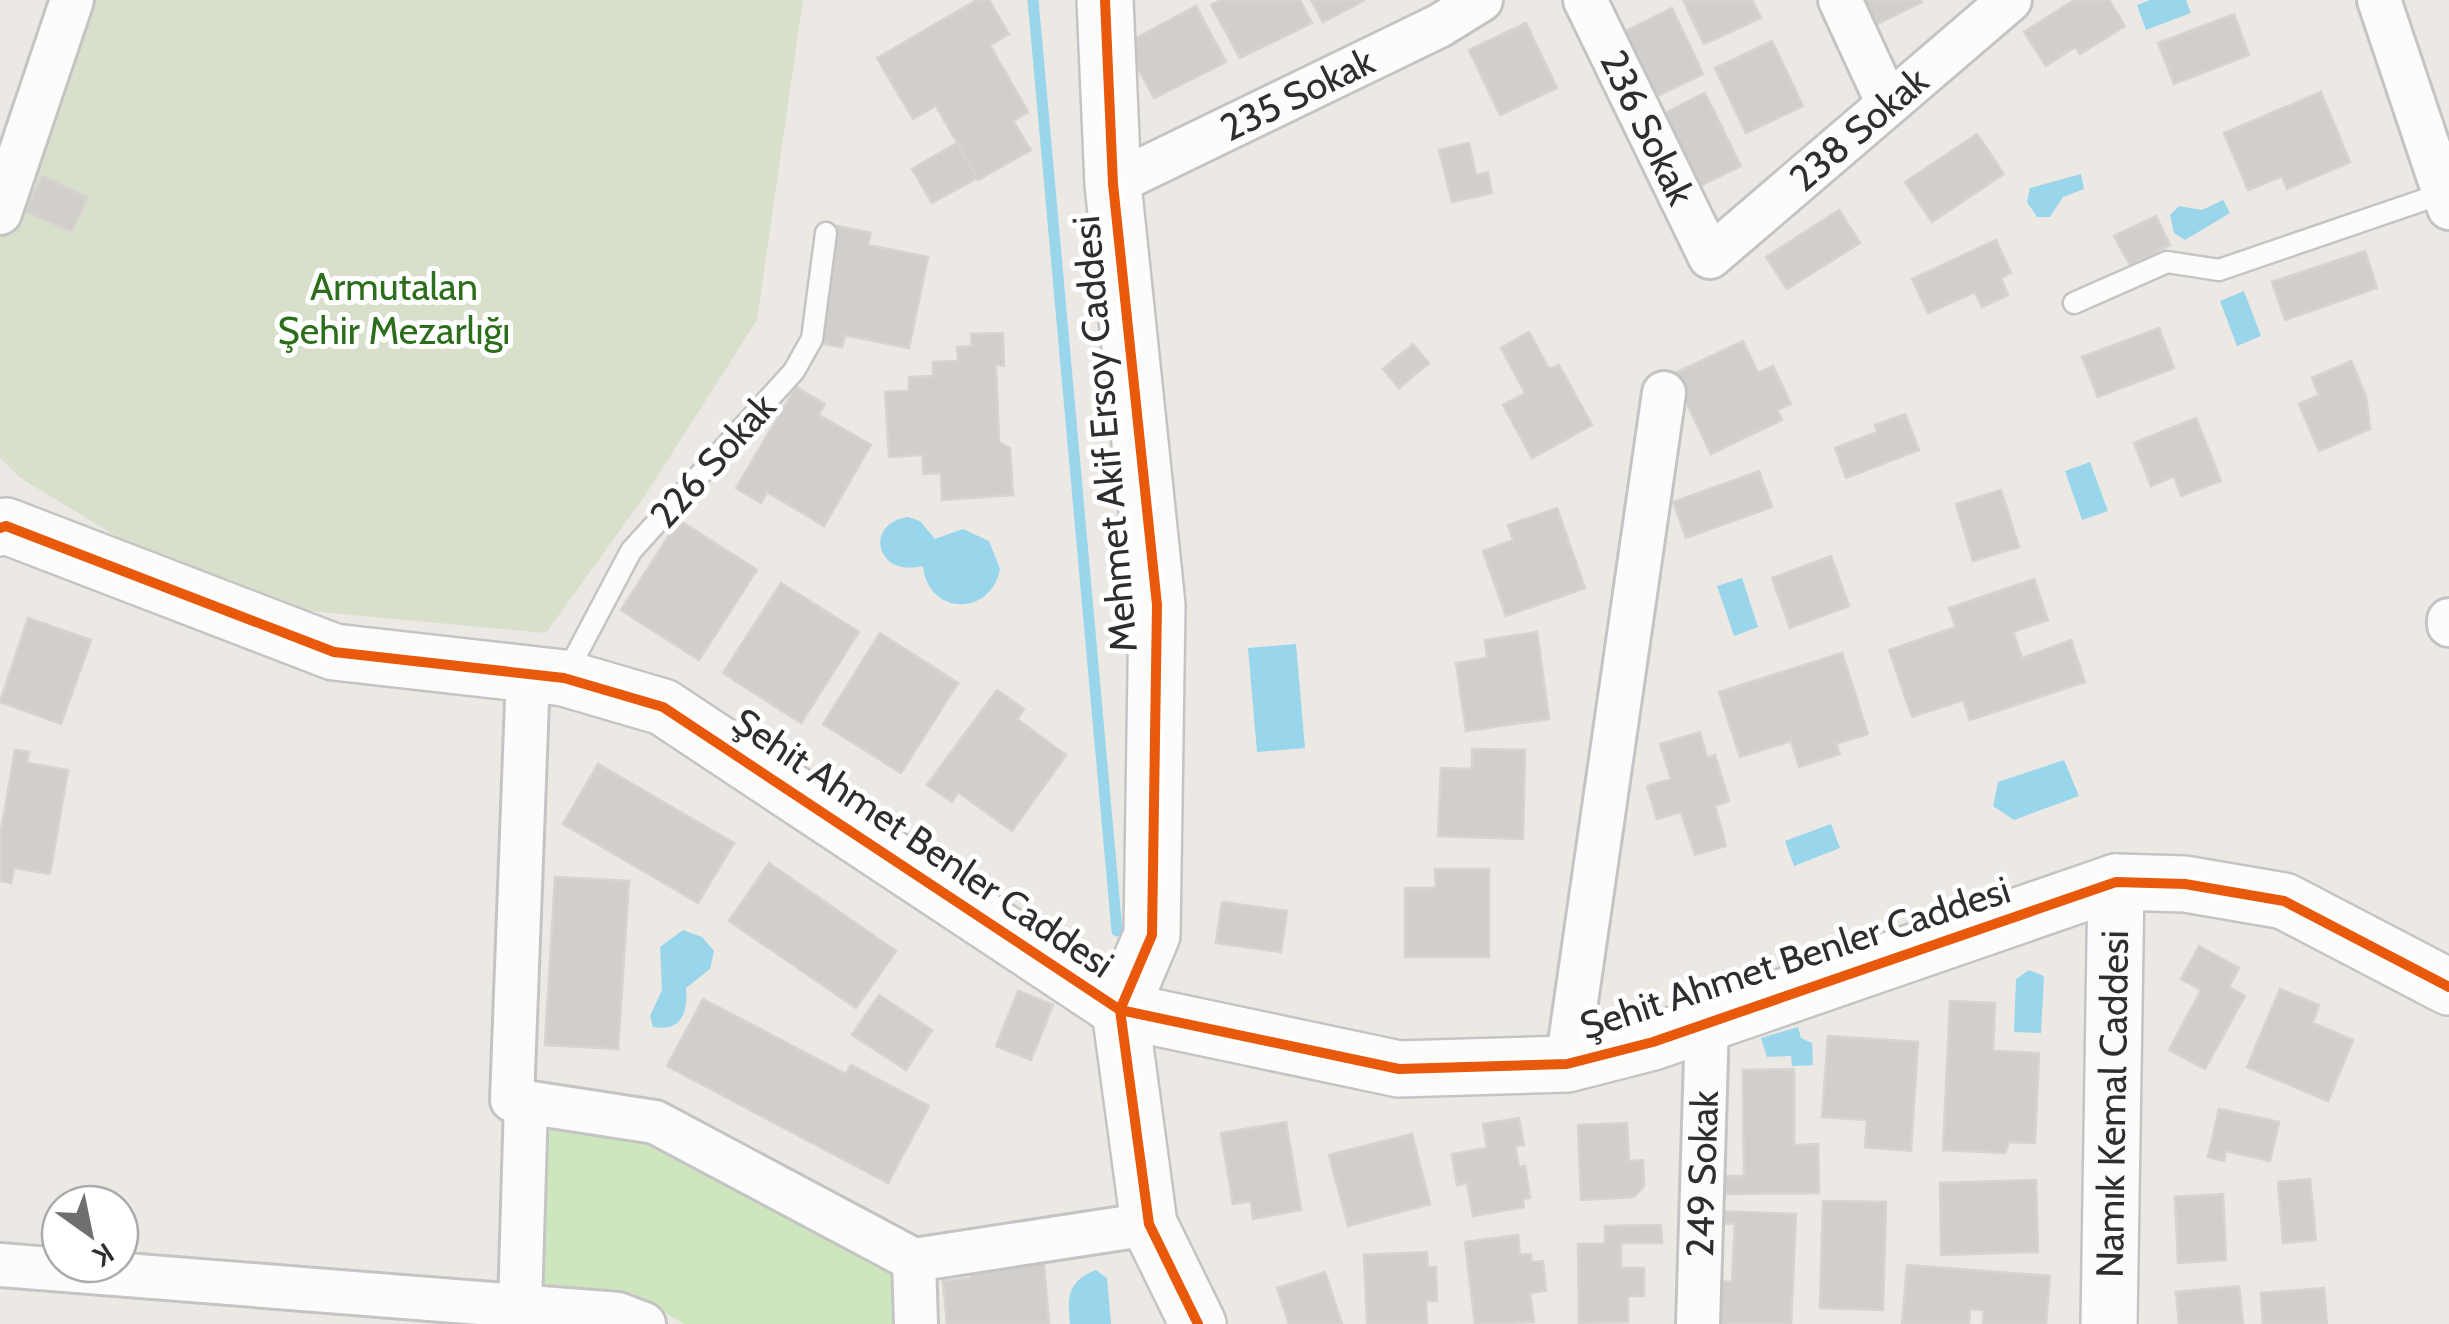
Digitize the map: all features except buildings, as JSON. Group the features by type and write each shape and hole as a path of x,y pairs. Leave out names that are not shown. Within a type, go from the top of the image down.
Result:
{"street":[{"path":"0,213 72,0"},
{"name":"Mehmet Akif Ersoy Caddesi","path":"1105,0 1113,184 1157,605 1152,935 1120,1010"},
{"name":"235 Sokak","path":"1113,184 1439,26 1481,0"},
{"name":"236 Sokak","path":"1585,0 1710,257"},
{"path":"1840,0 1888,104"},
{"path":"2379,0 2446,200"},
{"name":"238 Sokak","path":"1710,257 2003,3"},
{"path":"1567,1064 1664,394"},
{"name":"Şehit Ahmet Benler Caddesi","path":"2,520 334,652 546,676 664,707 1120,1010 1400,1069 1567,1064 1707,1024 2116,882 2185,884 2284,901 2449,987"},
{"path":"546,676 512,1100 654,1122 914,1260 1149,1224"},
{"name":"Namık Kemal Caddesi","path":"2109,1324 2116,882"},
{"path":"1120,1010 1149,1224 1198,1324"},
{"name":"249 Sokak","path":"1698,1324 1707,1024"},
{"path":"520,1307 526,1102"},
{"path":"914,1260 916,1324"},
{"path":"0,1265 270,1307 520,1307 618,1314 644,1324"}],"lane":[{"path":"2074,303 2167,262 2219,270 2446,200"},
{"name":"226 Sokak","path":"546,676 631,551 794,371 812,339 826,233"}],"green space":[{"name":"Armutalan Şehir Mezarlığı","path":"94,0 803,0 757,320 646,494 546,633 225,603 19,477 0,458 0,211"},
{"path":"535,1115 651,1137 892,1262 896,1324 684,1324 633,1293 536,1287"}],"water":[{"path":"2150,0 2186,0 2191,13 2146,30 2137,5"},
{"path":"2081,174 2084,189 2063,197 2050,217 2037,217 2027,202 2030,188"},
{"path":"2223,200 2230,213 2185,240 2174,233 2170,215 2179,206 2202,210"},
{"path":"2244,291 2261,336 2237,346 2220,301"},
{"path":"2090,462 2108,511 2082,520 2065,471"},
{"path":"908,517 920,521 935,539 963,529 989,541 1000,569 985,596 973,602 947,602 927,582 923,566 907,568 886,557 881,548 885,529"},
{"path":"1742,578 1758,627 1734,636 1717,586"},
{"path":"1296,644 1305,748 1257,752 1248,648"},
{"path":"2064,760 2079,796 2014,820 1993,806 1998,782"},
{"path":"1831,824 1840,848 1794,866 1785,841"},
{"path":"683,930 702,937 714,951 710,969 686,988 686,1005 677,1023 653,1027 650,1016 662,990 660,947"},
{"path":"2029,970 2044,976 2041,1033 2014,1032 2016,979"},
{"path":"1798,1027 1801,1038 1812,1043 1813,1065 1792,1066 1791,1056 1767,1057 1761,1038"},
{"path":"1096,1270 1107,1278 1111,1324 1070,1324 1071,1291 1080,1279"}],"waterway":[{"path":"1033,0 1117,931"}],"cycle path":[{"path":"1105,0 1113,184 1157,605 1152,935 1120,1010 1149,1224 1198,1324"},
{"path":"0,528 6,526 334,652 564,678 663,707 1120,1010 1399,1069 1567,1064 1653,1042 2116,882 2185,884 2284,901 2449,987"}]}
